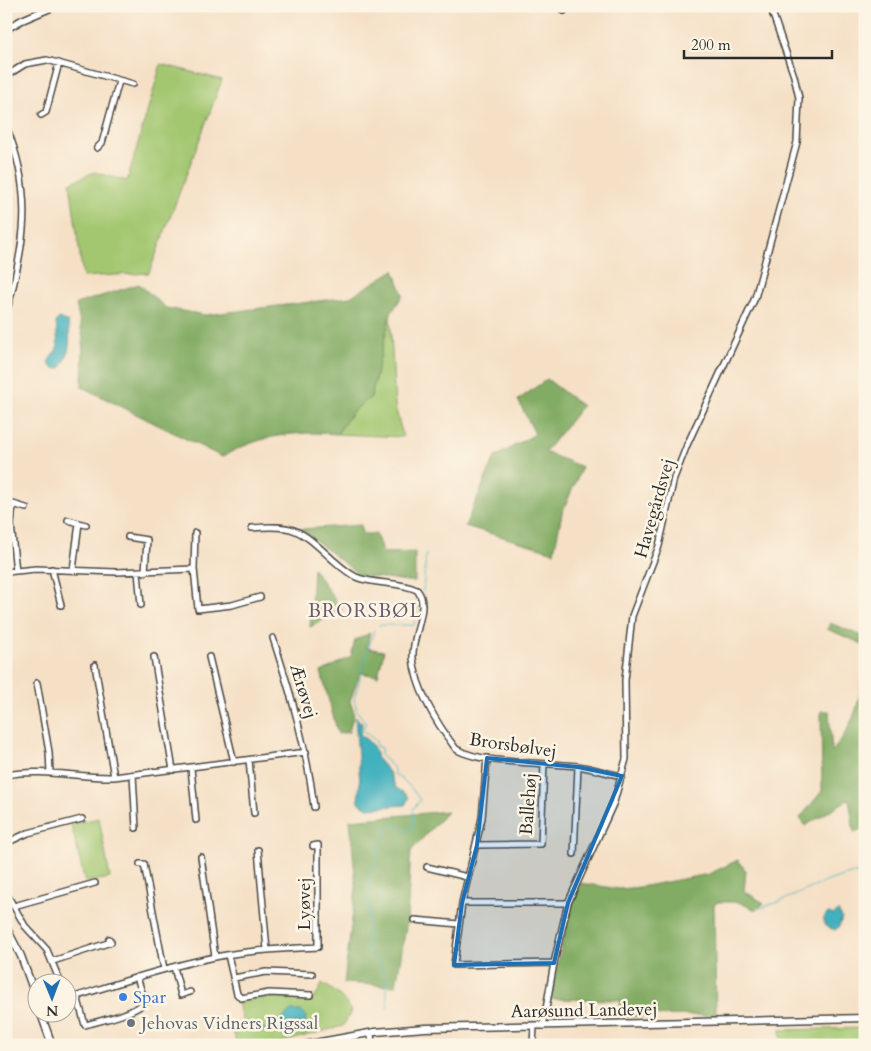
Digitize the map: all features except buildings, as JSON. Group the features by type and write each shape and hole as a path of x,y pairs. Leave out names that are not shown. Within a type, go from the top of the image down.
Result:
{"street":[{"path":"6,29 55,6"},
{"name":"Havegårdsvej","path":"543,1026 554,963 568,903 614,802 622,776 627,742 626,680 632,616 660,546 674,478 755,298 797,142 799,98 794,76 770,6"},
{"path":"6,76 32,61 47,60 132,84"},
{"path":"41,115 46,112 59,63"},
{"path":"97,148 102,143 119,81"},
{"path":"6,126 20,169 25,218 22,254 6,314"},
{"path":"16,571 12,542 13,504 26,508"},
{"path":"68,520 86,525"},
{"path":"73,570 79,523"},
{"name":"Brorsbølvej","path":"252,528 278,526 292,529 305,535 345,571 358,578 417,590 423,604 416,628 413,656 430,708 456,749 463,753 487,758 578,767 622,776"},
{"path":"195,533 194,569 198,609 232,605 260,597"},
{"path":"128,537 147,540 145,572"},
{"path":"52,569 62,606"},
{"path":"6,572 52,569 138,572 194,569"},
{"path":"138,572 141,605"},
{"name":"Ærøvej","path":"273,638 296,710 306,752 314,806"},
{"path":"209,656 234,762"},
{"path":"154,657 173,770"},
{"path":"95,665 114,777"},
{"path":"38,683 50,752 50,772"},
{"path":"6,775 26,771 93,778 114,777 306,752"},
{"path":"487,758 484,799 476,845 462,903 454,965 554,963"},
{"path":"249,760 254,814"},
{"name":"Ballehøj","path":"476,845 541,844 544,764"},
{"path":"574,854 578,767"},
{"path":"191,768 196,820"},
{"path":"133,775 136,828"},
{"path":"6,843 28,833 82,819"},
{"name":"Lyøvej","path":"78,995 174,966 216,957 267,950 318,947 318,845 314,846"},
{"path":"258,850 267,950"},
{"path":"201,857 216,957"},
{"path":"140,864 144,864 164,969"},
{"path":"426,867 467,877"},
{"path":"14,906 95,883"},
{"path":"6,893 25,926 47,950 58,974"},
{"path":"462,903 568,903"},
{"path":"415,920 459,924"},
{"path":"6,927 28,980"},
{"path":"53,961 110,942 109,939"},
{"path":"228,955 241,998 269,993 311,995"},
{"path":"174,966 181,995 190,992"},
{"path":"234,978 266,972 312,974"},
{"path":"78,1002 85,1025 140,1008 145,1002 138,977"},
{"name":"Aarøsund Landevej","path":"304,1045 370,1033 425,1028 865,1018"},
{"path":"45,1024 52,1045"},
{"path":"533,1045 534,1026"},
{"path":"370,1033 372,1045"}],"highlighted area":[{"path":"487,758 578,767 622,776 568,903 554,963 454,965 462,903 477,845"}],"green space":[{"path":"161,64 222,80 149,273 83,277 70,183 94,172 127,181"},
{"path":"394,270 403,295 390,315 371,397 353,411 337,434 306,433 277,436 263,439 222,457 82,387 83,339 76,304 139,284 166,308 205,315 350,297"},
{"path":"390,315 395,406 403,437 337,434 353,411 371,397"},
{"path":"547,379 582,406 545,452 582,467 562,513 554,552 465,526 495,457 535,434 518,400"},
{"path":"361,525 362,534 376,534 383,553 415,552 415,582 359,575 301,529"},
{"path":"313,568 342,610 310,627"},
{"path":"830,623 865,637 865,645 827,629"},
{"path":"370,633 367,648 384,651 378,676 360,673 350,701 354,713 349,732 338,734 321,672 351,657 355,640"},
{"path":"865,666 865,828 854,832 849,799 805,826 800,818 822,791 821,711 829,711 832,752 846,731 855,711 861,691"},
{"path":"448,811 411,851 407,921 396,986 344,983 356,887 350,820"},
{"path":"99,818 110,878 85,882 71,824"},
{"path":"738,860 746,871 744,891 764,903 756,910 738,902 718,902 714,905 716,1015 622,1016 620,1000 549,999 572,905 580,883 619,889 640,887 709,874"},
{"path":"322,983 339,995 349,1007 351,1012 343,1026 271,1045 237,1045 232,1027 243,1024 238,1003 262,997 313,998 317,995"},
{"path":"865,1028 865,1045 782,1045 780,1030"}],"water":[{"path":"59,318 68,322 69,340 64,362 61,368 55,369 48,362 58,347 56,321"},
{"path":"355,717 362,723 360,735 373,747 376,757 389,772 396,788 409,798 405,805 368,808 358,800 360,783"},
{"path":"838,911 842,918 839,927 835,930 825,926 824,920 826,915 829,913 833,915"},
{"path":"291,1011 302,1011 306,1016 305,1023 302,1025 295,1023 283,1025 267,1030 254,1029 270,1029"}],"waterway":[{"path":"423,592 426,554"},
{"path":"379,625 414,625 419,603"},
{"path":"374,630 354,699 357,711 366,723 362,730 376,741 376,746 381,748 381,756 393,767 395,775 403,780 420,800 413,809"},
{"path":"388,1009 383,970 375,957 368,952 369,879 385,836 384,828 391,828 398,824 403,830 407,831 414,826 413,812"},
{"path":"760,908 838,877 865,871"},
{"path":"390,1039 391,1045"}],"place":[{"name":"Spar","path":"123,997"},
{"name":"Jehovas Vidners Rigssal","path":"131,1023"}],"district":[{"name":"BRORSBØL","path":"365,610"}]}
